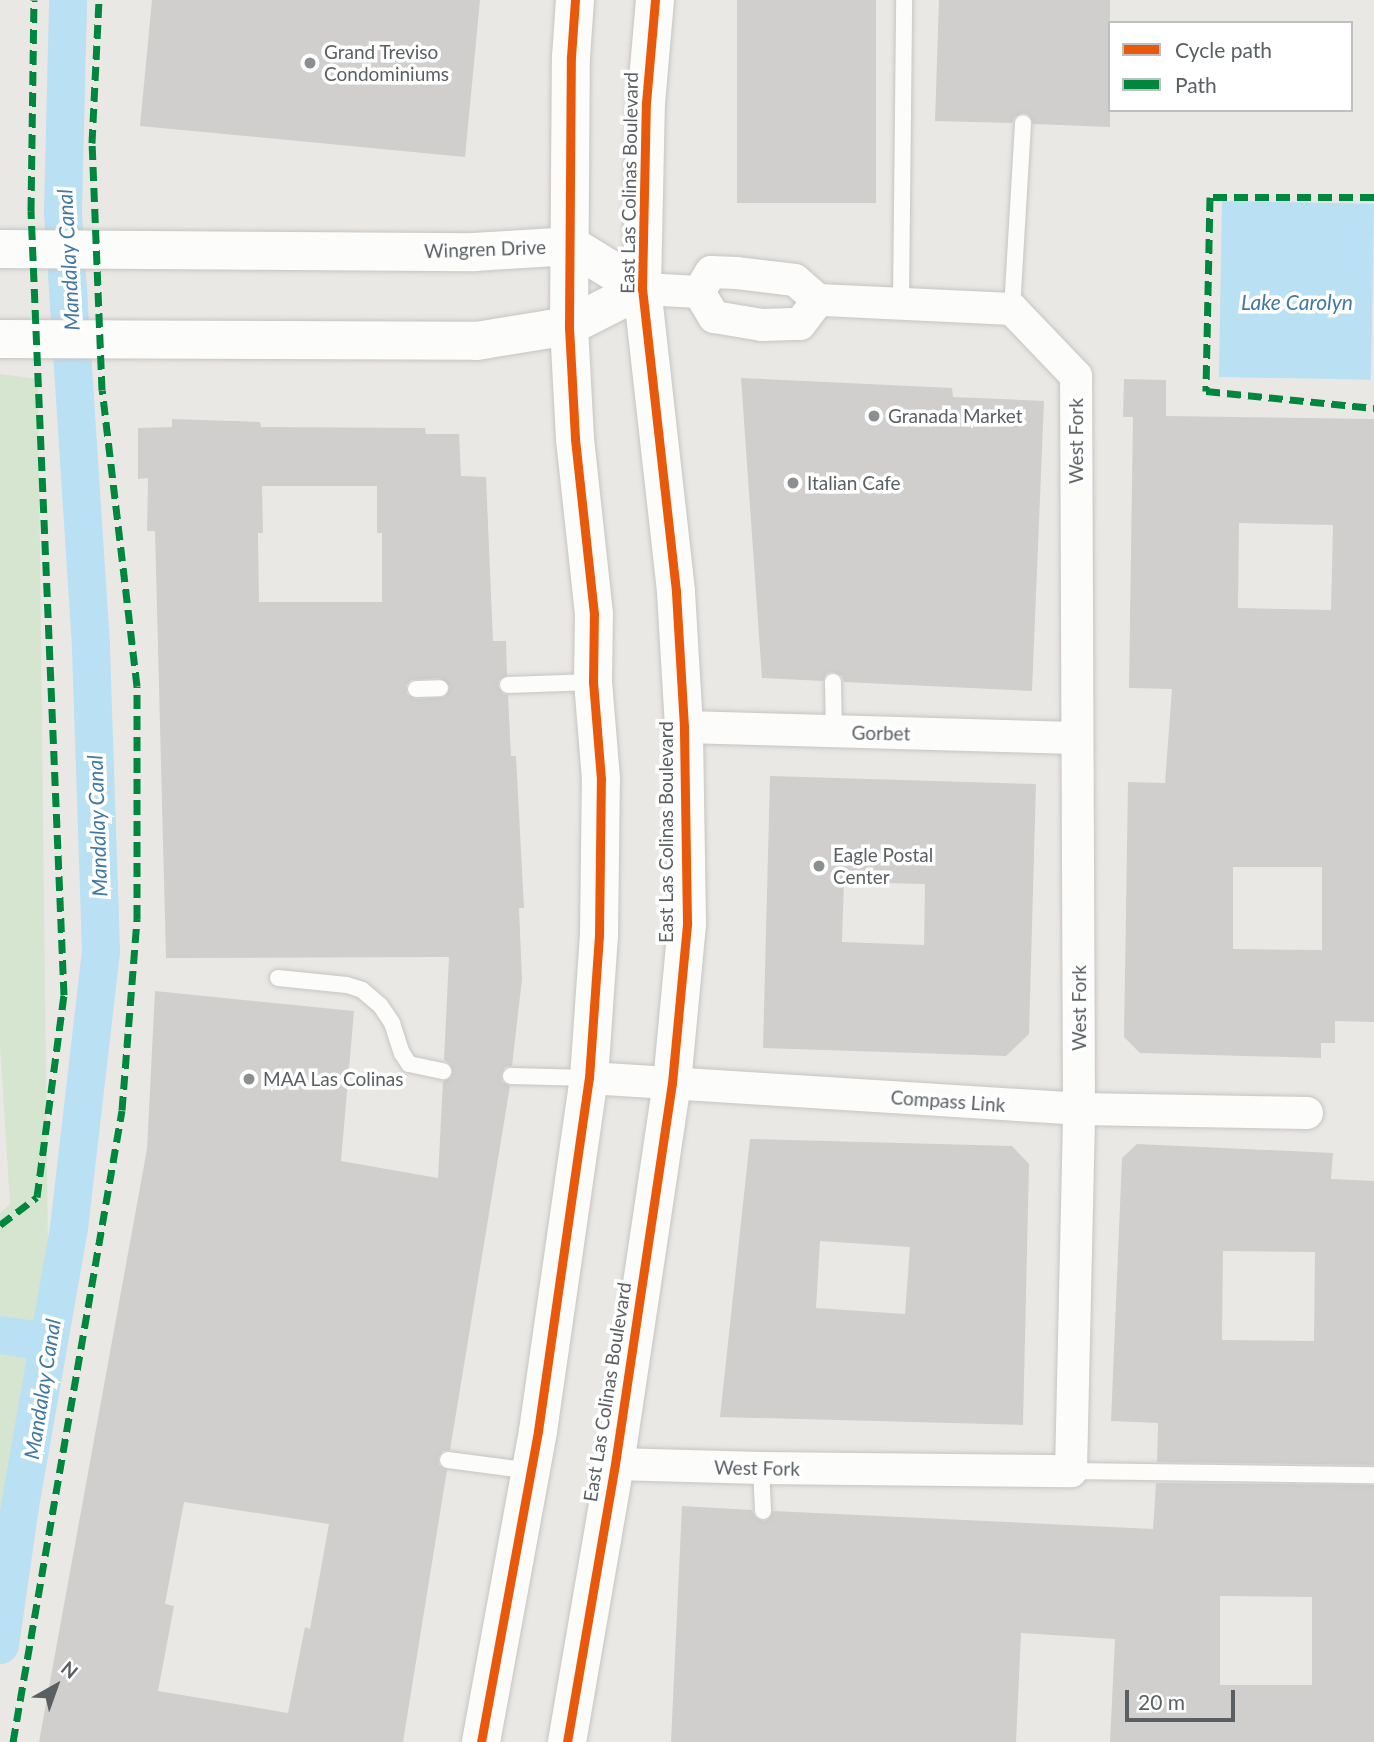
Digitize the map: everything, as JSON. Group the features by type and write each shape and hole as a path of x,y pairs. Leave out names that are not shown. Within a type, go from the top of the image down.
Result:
{"main road":[{"path":"481,1742 531,1471 589,1078 599,935 601,779 593,682 594,614 575,438 569,326 572,246 571,57 575,0"},
{"name":"East Las Colinas Boulevard","path":"567,1742 615,1464 672,1083 687,923 684,727 676,591 642,289 646,103 655,0"},
{"name":"Wingren Drive","path":"0,249 474,251 572,246 642,289"},
{"path":"0,339 477,341 569,326 642,289"}],"street":[{"path":"699,292 711,272 795,280 818,300 1012,309"},
{"path":"642,289 699,292"},
{"path":"699,292 714,317 762,325 800,324 818,300"},
{"name":"West Fork","path":"615,1464 1071,1471 1079,1109 1076,376 1012,309"},
{"name":"Gorbet","path":"684,727 1077,738"},
{"name":"Compass Link","path":"589,1078 1079,1109 1307,1113"}],"lane":[{"path":"901,302 904,0"},
{"path":"1012,309 1023,124"},
{"path":"508,685 593,682"},
{"path":"833,682 834,732"},
{"path":"416,689 440,688"},
{"path":"278,978 346,985 362,990 380,1005 392,1023 401,1053 409,1065 443,1071"},
{"path":"511,1076 589,1078"},
{"path":"449,1460 531,1471"},
{"path":"761,1468 763,1511"},
{"path":"1071,1471 1374,1475"}],"green space":[{"path":"0,374 38,379 49,1342 0,1660 0,1213 10,1204 0,1045"}],"water":[{"name":"Lake Carolyn","path":"1222,201 1374,204 1371,380 1219,377"}],"building":[{"name":"Grand Treviso Condominiums","path":"152,0 480,0 465,157 140,126"},
{"path":"737,0 876,0 876,203 737,203"},
{"path":"939,0 1110,0 1110,127 1033,124 1029,115 1023,113 1015,117 1012,123 935,121"},
{"path":"741,378 952,388 953,397 1044,401 1032,691 844,682 842,676 833,672 827,673 823,681 762,678"},
{"path":"1124,379 1166,380 1166,416 1374,419 1374,1022 1335,1021 1335,1043 1321,1043 1321,1058 1140,1053 1124,1037 1128,782 1165,783 1172,689 1129,688 1133,417 1123,417","holes":["1239,523 1333,525 1331,610 1238,608","1233,867 1322,867 1322,950 1233,949"]},
{"name":"MAA Las Colinas","path":"172,419 260,422 261,427 425,428 426,434 459,434 461,476 486,477 493,641 506,641 507,675 499,680 498,686 503,694 508,695 511,756 516,756 524,908 519,908 522,979 512,1066 505,1067 501,1075 502,1082 510,1086 450,1450 443,1451 438,1458 439,1465 447,1470 403,1742 39,1742 147,1149 155,991 354,1011 341,1161 438,1178 443,1081 450,1078 453,1072 450,1064 444,1060 449,957 166,958 155,531 147,531 148,478 138,479 138,428 172,427","holes":["262,486 377,486 377,533 382,533 382,602 259,602 258,533 263,533","440,678 450,687 445,697 416,699 407,694 406,685 411,680","184,1502 329,1524 310,1629 305,1627 288,1713 158,1691 174,1606 165,1604"]},
{"path":"770,776 1036,784 1029,1034 1006,1056 763,1048","holes":["844,882 925,884 924,945 842,942"]},
{"path":"750,1139 1012,1146 1029,1164 1023,1425 720,1417","holes":["820,1241 910,1247 905,1314 816,1308"]},
{"path":"1137,1144 1333,1153 1331,1179 1374,1181 1374,1465 1157,1462 1158,1423 1111,1421 1122,1158","holes":["1223,1251 1315,1252 1314,1341 1222,1340"]},
{"path":"1156,1483 1374,1485 1374,1742 1110,1742 1115,1639 1021,1633 1016,1742 671,1742 682,1506 752,1510 755,1517 763,1521 769,1519 773,1511 1153,1529","holes":["1220,1596 1312,1597 1312,1685 1220,1685"]}],"waterway":[{"name":"Mandalay Canal","path":"0,1645 20,1506 69,1228 101,950 91,646 63,210 68,0"},
{"path":"0,1335 49,1342"}],"marked path":[{"path":"0,1225 37,1197 64,995 31,211 34,0"},
{"path":"13,1742 122,1110 137,919 137,686 102,390 92,143 99,0"},
{"path":"1374,197 1210,197 1206,391 1374,408"}],"cycle path":[{"path":"481,1742 538,1431 589,1078 599,935 601,779 593,682 594,614 575,438 569,326 571,57 575,0"},
{"path":"567,1742 615,1464 672,1083 687,923 684,727 676,591 642,289 646,103 655,0"}],"place":[{"name":"Grand Treviso Condominiums","path":"310,63"},
{"name":"Granada Market","path":"874,416"},
{"name":"Italian Cafe","path":"793,483"},
{"name":"Eagle Postal Center","path":"819,866"},
{"name":"MAA Las Colinas","path":"249,1079"}]}
